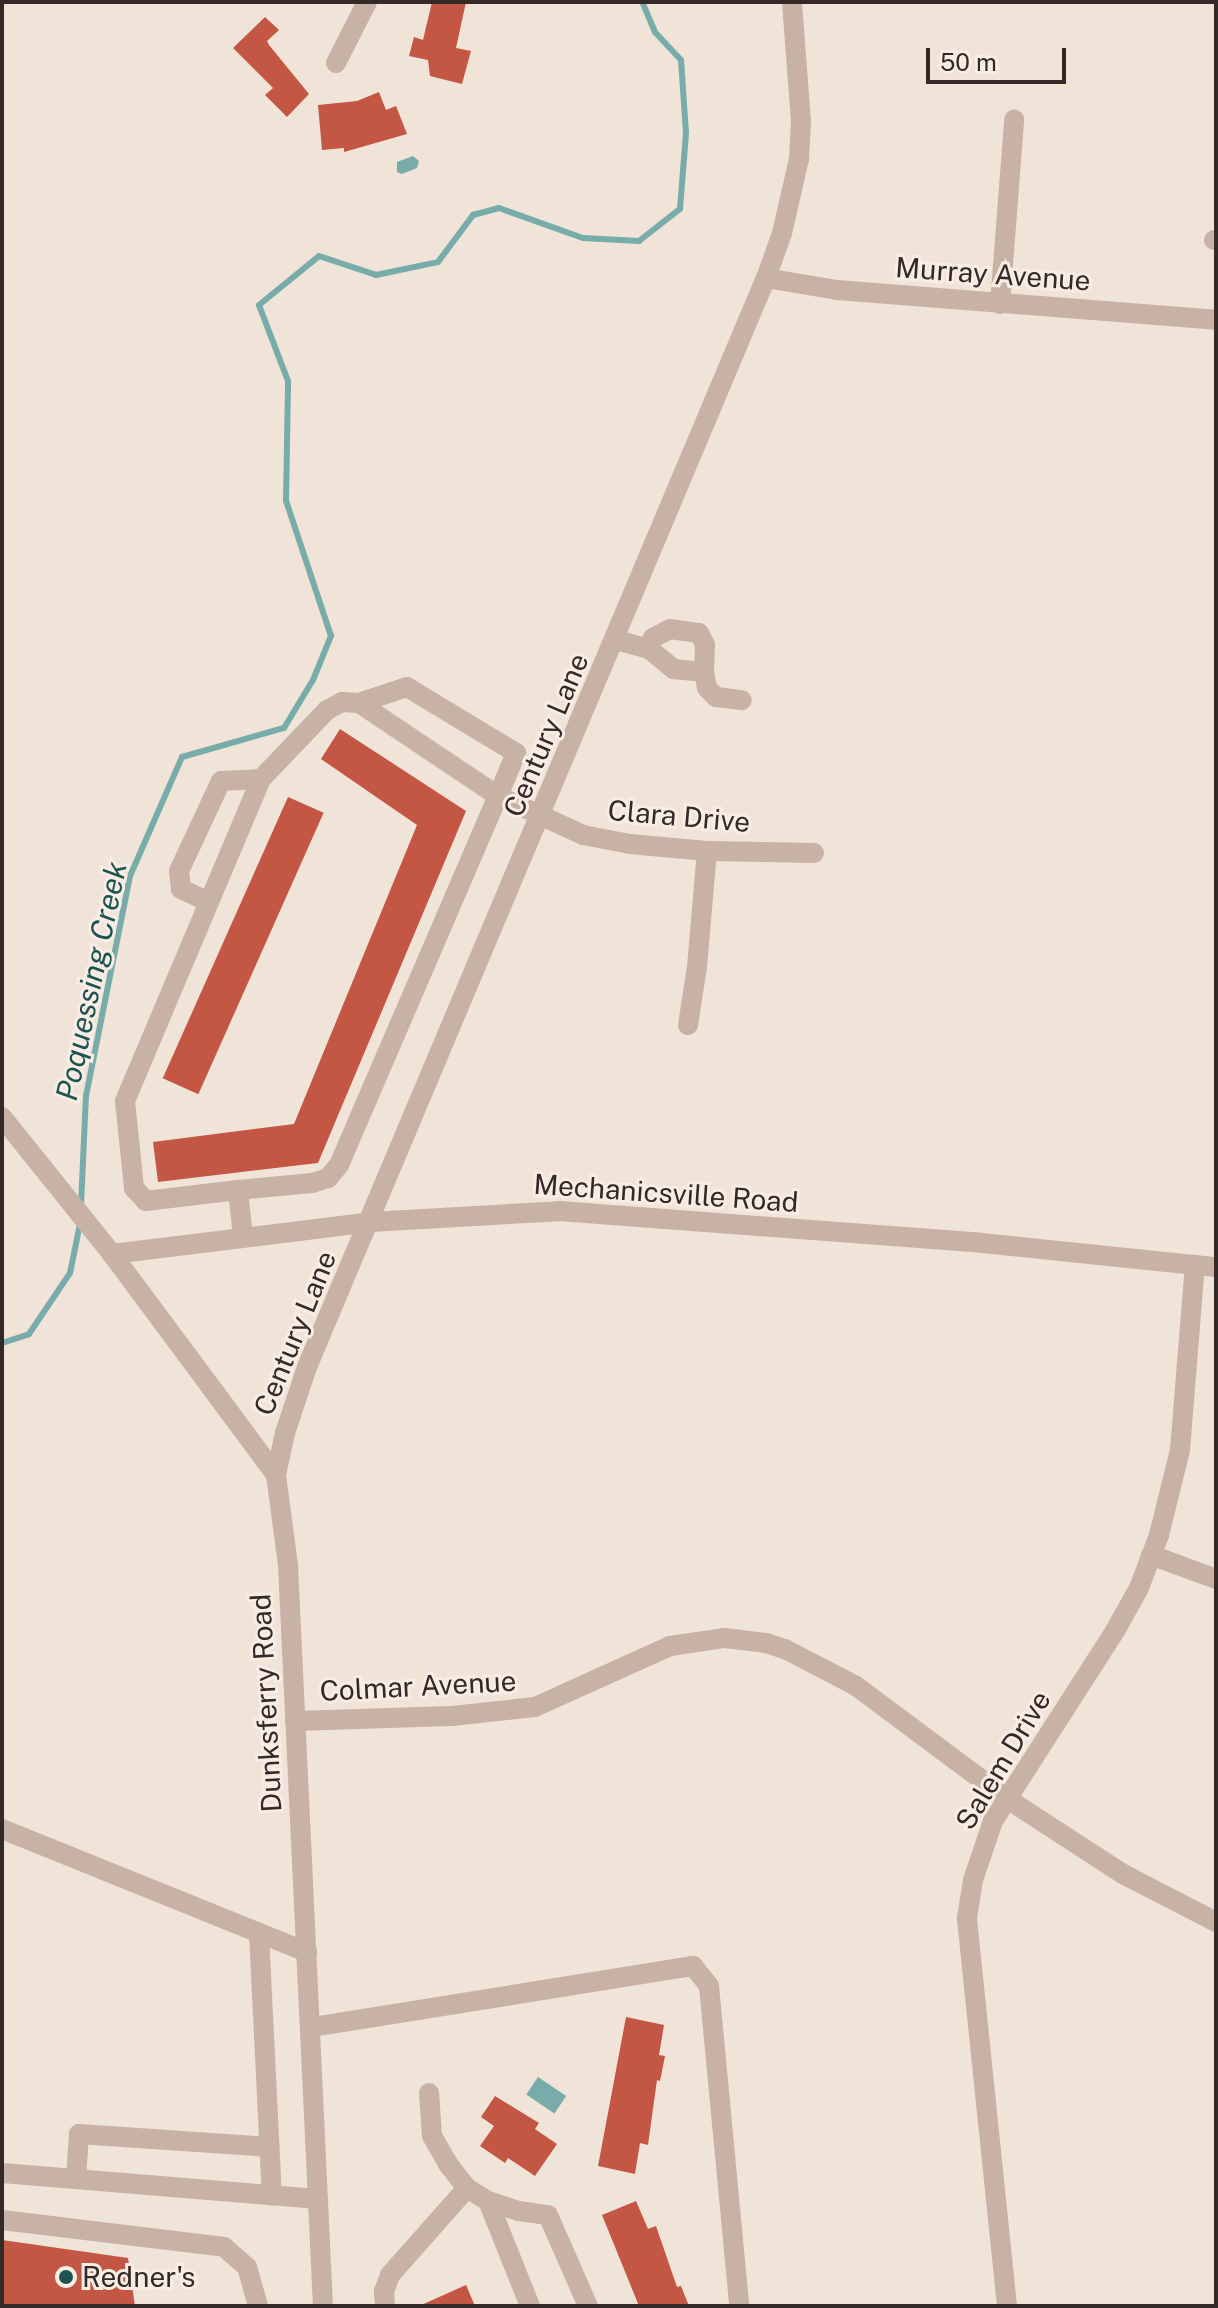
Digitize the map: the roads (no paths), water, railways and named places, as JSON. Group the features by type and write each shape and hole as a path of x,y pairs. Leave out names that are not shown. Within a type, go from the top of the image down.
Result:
{"street":[{"path":"336,63 367,2"},
{"name":"Century Lane","path":"276,1475 285,1433 307,1367 616,640 782,233 799,159 801,122 792,2"},
{"path":"1000,304 1014,120"},
{"name":"Murray Avenue","path":"766,278 837,290 1216,320"},
{"path":"649,649 653,638 670,629 699,633 705,645 707,688 716,697 742,700"},
{"path":"616,640 649,649 674,669 704,672"},
{"path":"407,687 516,753 339,1165 328,1178 312,1183 146,1201 134,1188 125,1101 261,779 327,710 342,702 359,703 407,687"},
{"name":"Clara Drive","path":"359,703 498,796 541,819 583,835 630,844 707,851 814,853"},
{"path":"209,902 181,889 179,871 221,781 261,779"},
{"path":"688,1025 697,967 707,851"},
{"name":"Dunksferry Road","path":"2,1117 112,1254 276,1475 288,1565 323,2306"},
{"path":"238,1190 243,1237"},
{"name":"Mechanicsville Road","path":"112,1254 371,1222 559,1211 919,1238 1216,1267"},
{"name":"Salem Drive","path":"1007,2306 967,1918 983,1843 1006,1798 1115,1631 1139,1588 1151,1555 1172,1492 1180,1450 1195,1265"},
{"path":"1151,1555 1216,1579"},
{"name":"Colmar Avenue","path":"295,1721 452,1716 535,1707 670,1646 725,1638 785,1649 856,1686 1006,1798 1123,1874 1216,1922"},
{"path":"2,1829 307,1952"},
{"path":"259,1933 272,2196"},
{"path":"312,2027 693,1966 709,1986 739,2306"},
{"path":"429,2093 432,2136 467,2188 488,2201 519,2211 548,2215 588,2306"},
{"path":"76,2179 79,2134 270,2147"},
{"path":"2,2173 318,2199"},
{"path":"385,2306 384,2291 390,2275 467,2188"},
{"path":"488,2201 530,2306"},
{"path":"2,2220 224,2247 247,2267 258,2306"}],"water":[{"path":"413,156 419,161 417,168 402,174 397,172 397,162"},
{"path":"538,2077 566,2096 554,2113 526,2094"}],"waterway":[{"name":"Poquessing Creek","path":"81,1205 86,1096 130,876 182,757 284,728 313,680 331,636 286,501 288,381 259,305 319,256 376,275 438,262 473,215 499,208 583,238 639,241 680,209 686,133 681,60 655,32 642,2"},
{"name":"Poquessing Creek","path":"2,1343 29,1334 70,1273 80,1224"}],"place":[{"name":"Redner's","path":"66,2277"}]}
